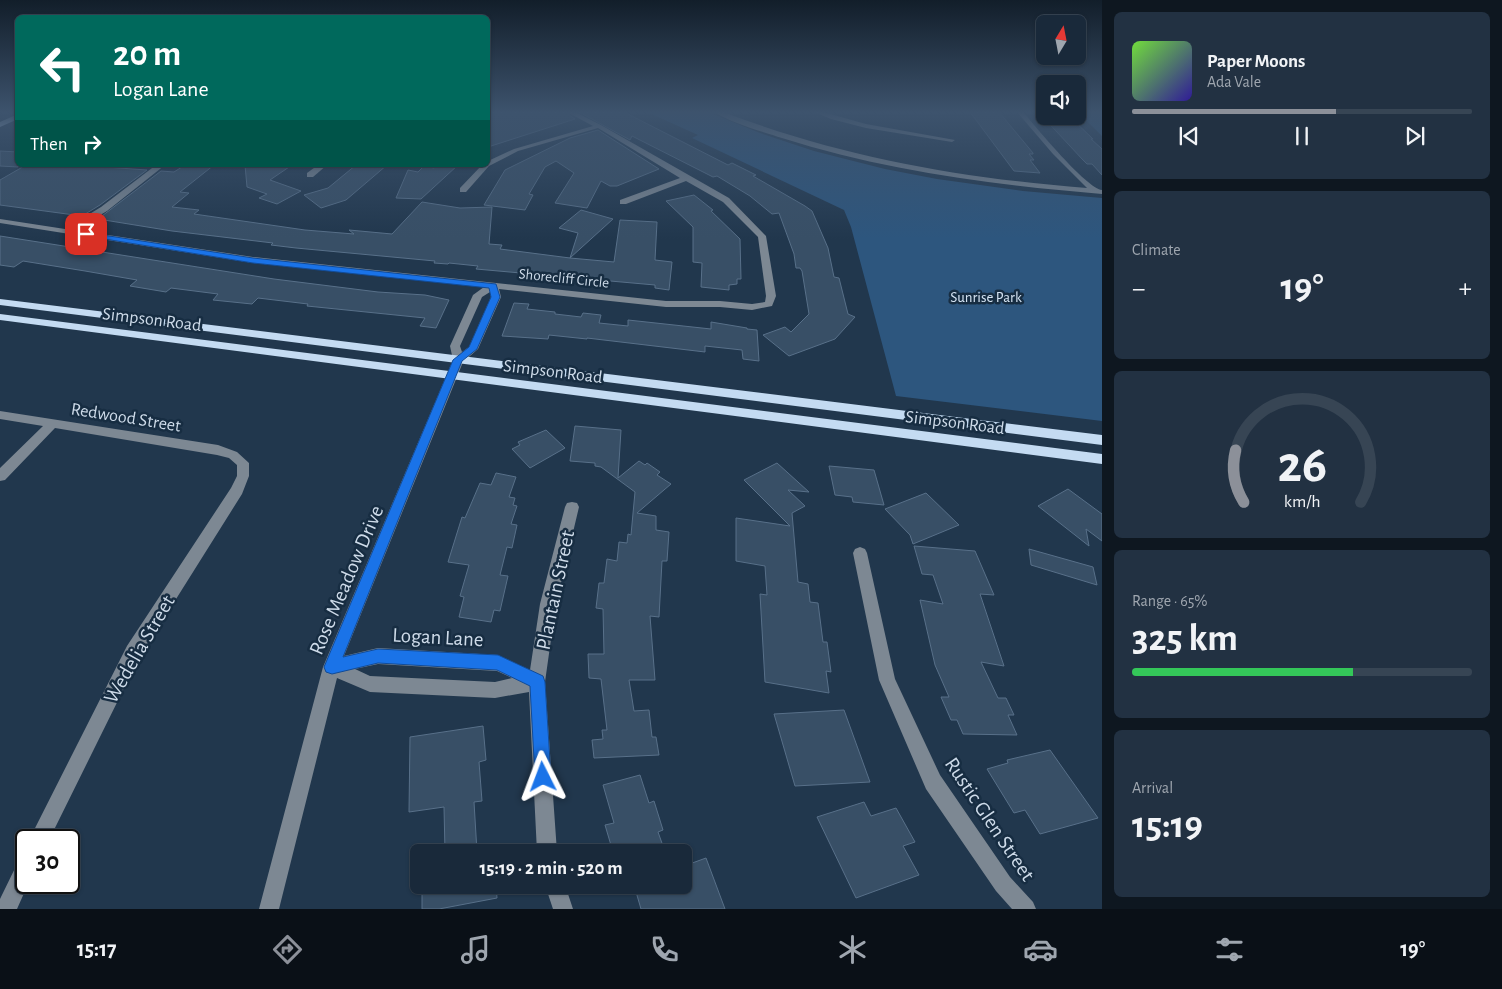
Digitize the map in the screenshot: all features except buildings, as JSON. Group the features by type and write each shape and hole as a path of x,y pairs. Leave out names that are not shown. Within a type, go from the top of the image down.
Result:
{"main road":[{"name":"Simpson Road","path":"0,302 1102,440"},
{"name":"Simpson Road","path":"0,317 1102,459"}],"street":[{"path":"490,162 507,154"},
{"path":"647,154 686,178"},
{"path":"850,154 926,171 1098,192"},
{"path":"1056,154 1098,192"},
{"path":"1058,157 1059,166 1081,190"},
{"path":"67,231 104,209 158,167"},
{"path":"310,175 320,167"},
{"path":"463,190 483,167"},
{"path":"623,202 686,178"},
{"name":"Shorecliff Circle","path":"0,221 253,260 493,286 666,304 720,304 752,307 768,304 771,296 762,236 726,200 686,178"},
{"path":"493,286 496,297 473,349 458,360 455,346 478,295 493,286"},
{"name":"Rose Meadow Drive","path":"269,909 332,667 458,360"},
{"name":"Redwood Street","path":"0,415 218,450 233,456 243,463"},
{"path":"0,476 53,423"},
{"name":"Wedelia Street","path":"44,829 133,652 236,490 243,476 243,463"},
{"name":"Plantain Street","path":"547,844 538,682 548,604 572,507"},
{"name":"Rustic Glen Street","path":"860,553 887,680 933,782 1003,884 1026,909"},
{"name":"Logan Lane","path":"332,667 378,656 498,663 538,682"},
{"path":"332,667 370,684 495,690 538,682"},
{"path":"6,909 15,890"},
{"path":"558,894 563,909"}],"green space":[{"name":"Sunrise Park","path":"727,154 827,154 885,169 937,179 1023,191 1102,198 1102,421 896,396 851,227 844,210"}],"route":[{"path":"86,234 253,260 493,286 496,297 473,349 458,360 332,667 378,656 498,663 538,682 543,777"}]}
